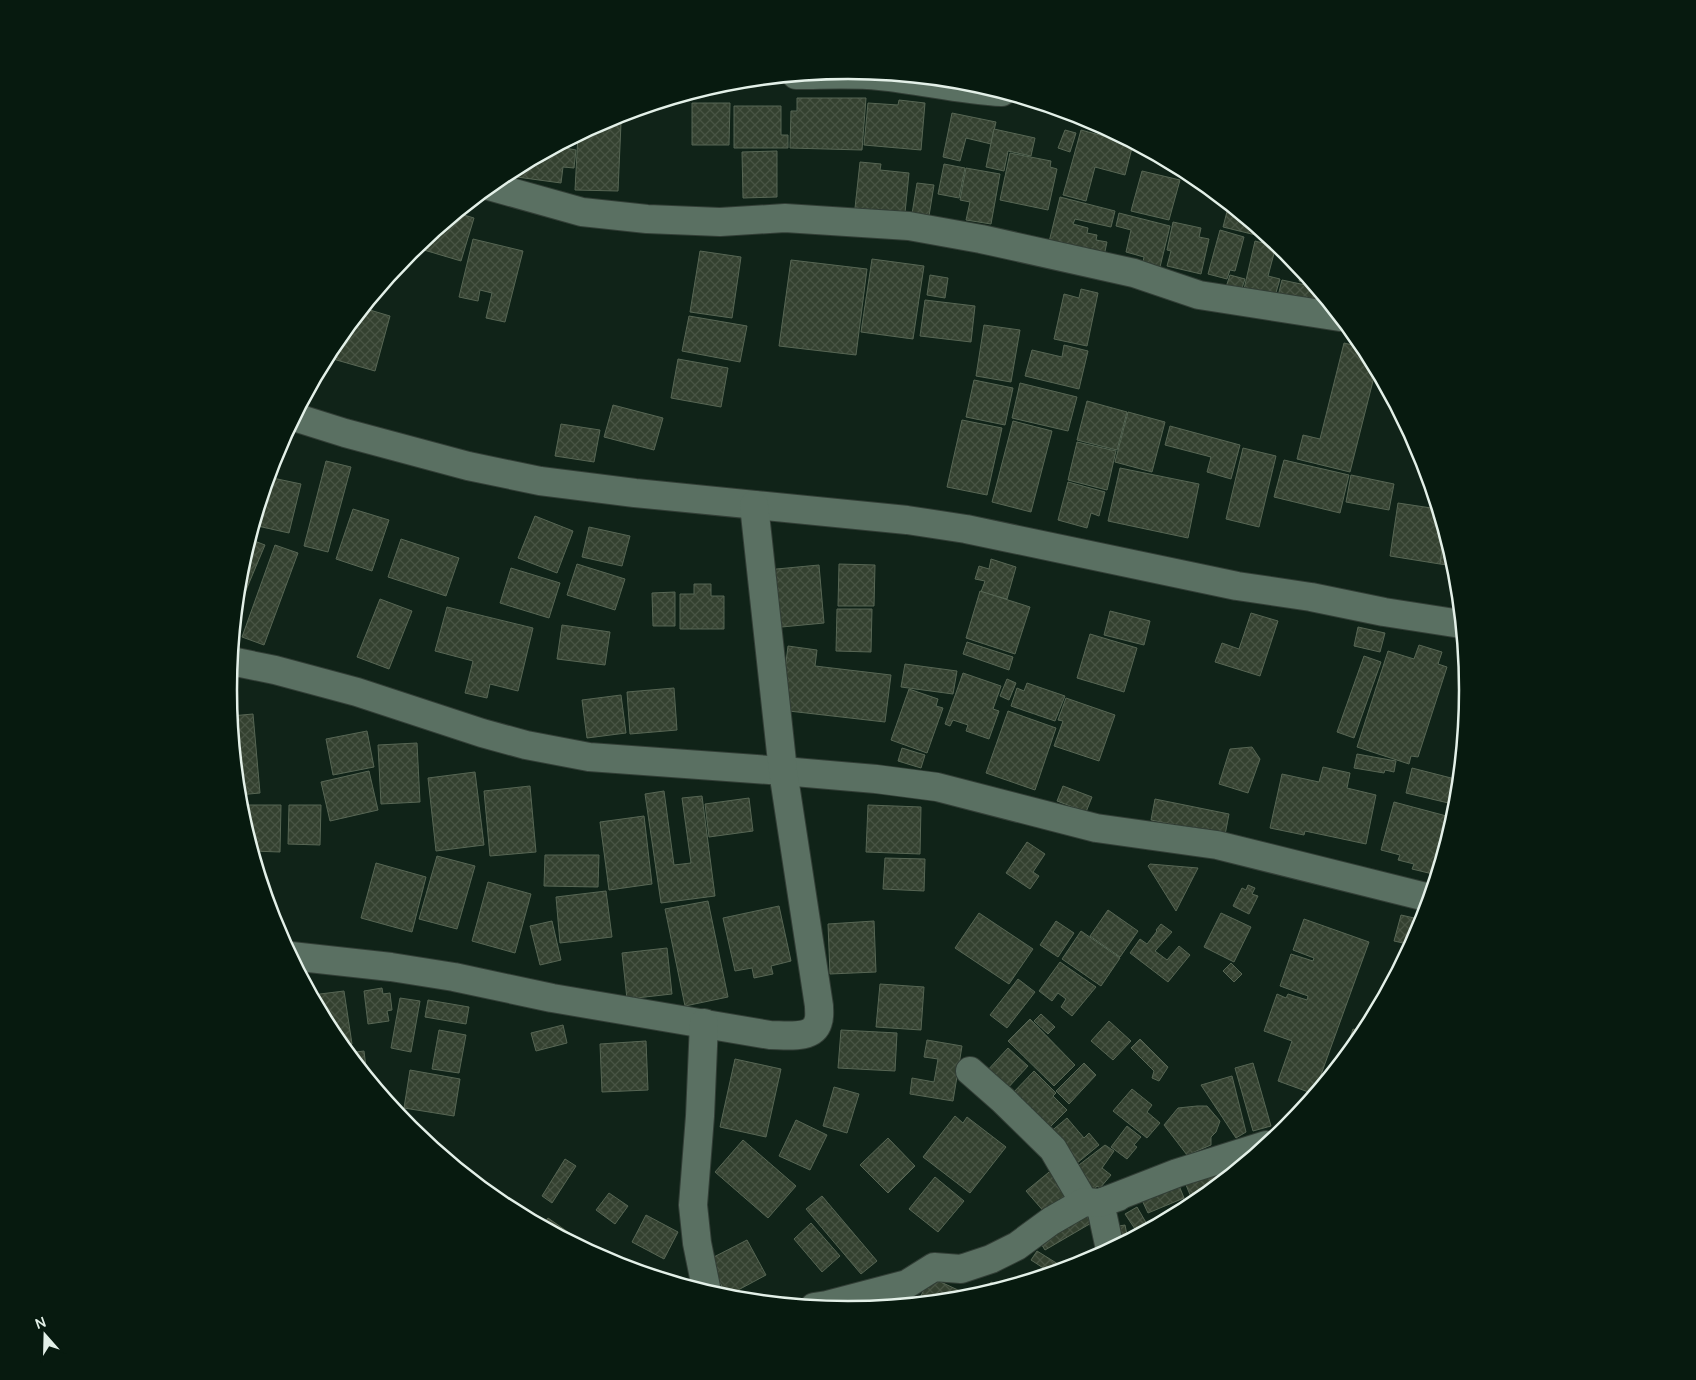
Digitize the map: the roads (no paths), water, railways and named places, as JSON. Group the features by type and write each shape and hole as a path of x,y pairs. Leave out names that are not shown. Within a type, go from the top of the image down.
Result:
{"street":[{"path":"499,189 582,212 647,219 720,222 785,218 909,226 981,238 1134,273 1199,295 1331,315"},
{"path":"300,419 344,433 468,466 540,481 635,493 907,520 966,529 1236,586 1311,597 1384,612 1455,623"},
{"path":"298,957 391,966 552,998 770,1035 784,1036 809,1033 815,1029 818,1023 819,1006 783,771 754,505"},
{"path":"238,662 275,670 357,692 482,733 526,745 589,757 876,779 937,787 1096,828 1217,846 1423,896"},
{"path":"704,1023 700,1116 693,1205 697,1242 705,1284"},
{"path":"970,1072 1003,1100 1053,1149 1092,1202 1108,1243"},
{"path":"872,1300 907,1284 934,1267 961,1269 991,1259 1017,1246 1051,1221 1092,1202 1251,1150"}]}
